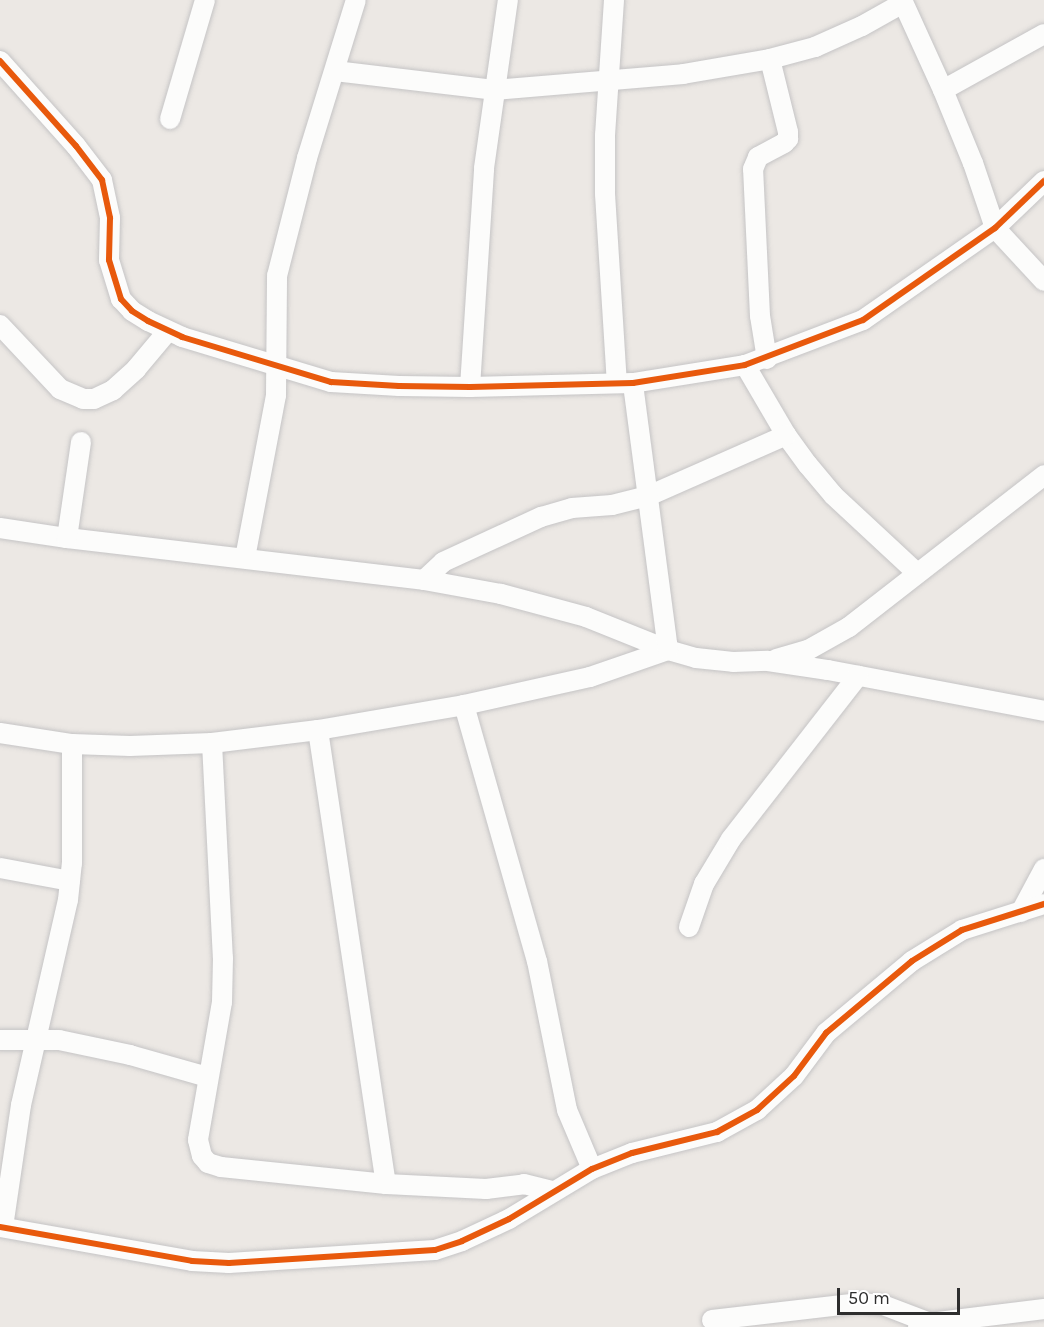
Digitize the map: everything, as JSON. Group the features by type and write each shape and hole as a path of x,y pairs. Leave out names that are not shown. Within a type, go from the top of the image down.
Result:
{"street":[{"path":"170,119 205,0"},
{"path":"245,558 271,428 278,366 277,276 307,158 356,0"},
{"path":"470,387 484,168 508,0"},
{"path":"614,0 605,194 625,383 648,496 668,650"},
{"path":"334,71 494,90 683,74 770,59 815,47 862,26 902,2 943,90 973,163 995,228 1044,281"},
{"path":"943,90 1044,34"},
{"path":"767,359 760,316 753,169 758,157 788,139 770,59"},
{"path":"0,61 76,146 102,180 110,218 109,260 118,290 132,311 167,332 331,382 390,386 470,387 625,383 745,365 767,359 863,320 995,228 1044,181"},
{"path":"0,325 60,389 83,399 94,399 113,390 136,369 167,332"},
{"path":"745,365 786,435 833,495 917,573"},
{"path":"424,580 443,562 541,517 572,508 612,505 648,496 786,435"},
{"path":"67,538 81,442"},
{"path":"768,661 808,650 849,627 1044,475"},
{"path":"0,528 424,580 501,594 586,617 668,650 715,660 768,661 1044,711"},
{"path":"0,733 72,744 140,746 212,743 318,730 464,705 590,676 668,650"},
{"path":"689,927 704,884 731,839 858,676"},
{"path":"464,705 537,961 567,1110 592,1169"},
{"path":"318,730 386,1185"},
{"path":"212,743 223,958 222,1002 198,1140 202,1156 208,1163 386,1185 486,1189 524,1184 553,1191"},
{"path":"72,744 70,881 52,975 35,1038 21,1105 2,1227 192,1261 229,1263 311,1256 408,1253 435,1250 462,1241 509,1219 592,1169 632,1153 717,1132 757,1110 794,1076 826,1033 912,961 962,930 1044,904"},
{"path":"0,868 70,881"},
{"path":"1021,912 1044,869"},
{"path":"0,1040 35,1038 101,1048 208,1077"},
{"path":"712,1320 860,1303 883,1305 924,1325 1044,1309"}],"cycle path":[{"path":"0,61 76,146 102,180 110,218 109,260 121,299 132,311 182,337 331,382 470,387 633,383 745,365 863,320 995,228 1044,181"},
{"path":"0,1227 192,1261 229,1263 435,1250 462,1241 509,1219 592,1169 632,1153 717,1132 757,1110 794,1076 826,1033 912,961 962,930 1044,904"}]}
